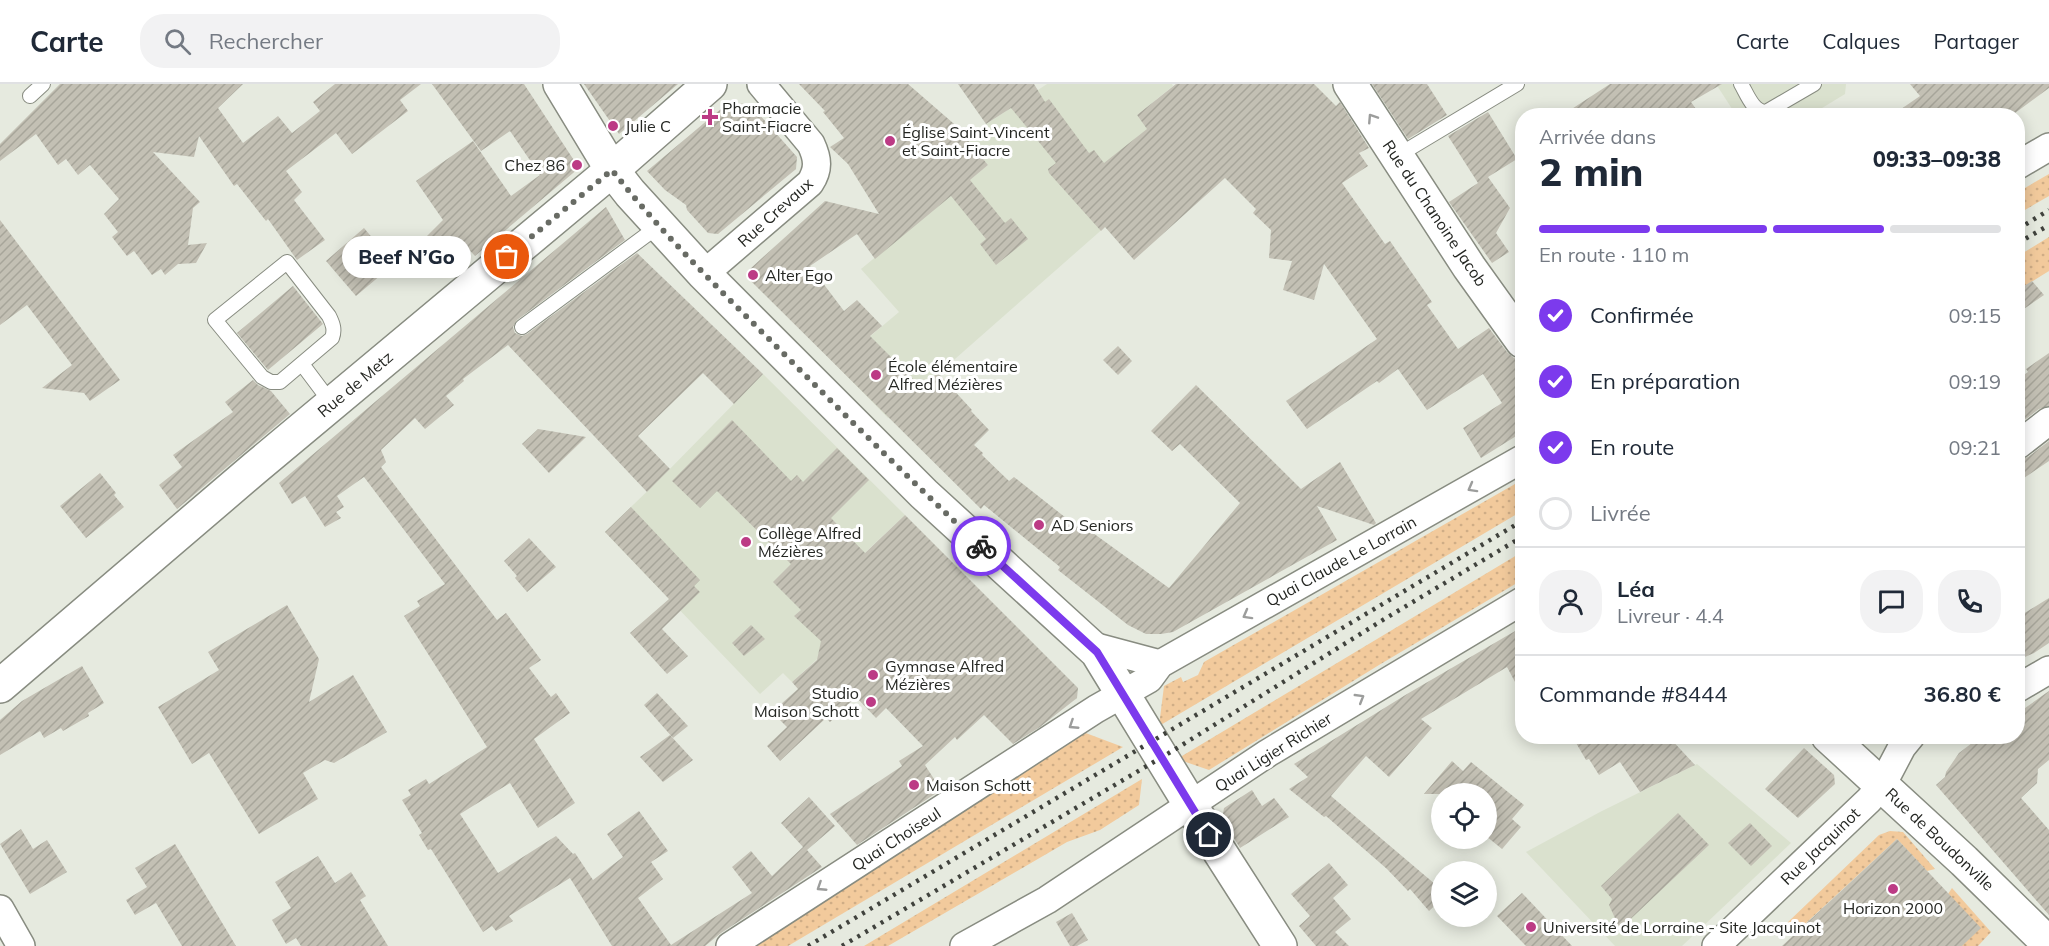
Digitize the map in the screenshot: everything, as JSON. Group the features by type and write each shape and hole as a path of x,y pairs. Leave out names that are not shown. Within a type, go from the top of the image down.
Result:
{"main road":[{"path":"560,84 612,170 704,274 924,494 1097,652 1190,805 1280,946"},
{"name":"Rue de Metz","path":"4,675 612,170 710,84"},
{"name":"Rue du Chanoine Jacob","path":"1350,84 1469,267 1515,331"},
{"name":"Rue de Boudonville","path":"1837,744 2049,944"}],"street":[{"name":"Rue Crevaux","path":"704,274 810,183 816,175 818,165 811,144 761,84"},
{"path":"2025,161 2049,147"},
{"path":"2025,440 2049,421"},
{"name":"Quai Claude Le Lorrain","path":"1123,694 1149,679 1160,664 1515,463"},
{"name":"Quai Ligier Richier","path":"964,946 1047,900 1268,753 1515,605"},
{"path":"1089,645 1160,664"},
{"path":"2025,684 2049,670"},
{"name":"Quai Choiseul","path":"730,946 1123,694"},
{"name":"Rue Jacquinot","path":"1716,946 1869,800 1882,785 1904,744"},
{"path":"0,909 21,946"}],"lane":[{"path":"30,96 43,84"},
{"path":"1397,156 1516,84"},
{"path":"1741,84 1755,108"},
{"path":"1773,108 1814,84"},
{"path":"522,327 660,225"},
{"path":"287,262 334,325 332,338 302,364 280,382 271,382 262,377 215,320 287,262"},
{"path":"302,364 332,404"}],"shaded area":[{"path":"1047,84 1172,84 1173,86 1137,115 1161,147 1131,204 888,418 836,365 865,338 867,339 899,312 861,269 988,165 968,140 985,125"},
{"path":"1716,84 1846,84 1845,94 1822,108 1731,108"},
{"path":"2049,174 2049,196 2025,210 2025,188"},
{"path":"2049,237 2049,271 2025,286 2025,252"},
{"name":"Collège Alfred Mézières","path":"763,374 905,515 799,612 829,643 826,651 792,682 783,673 760,694 605,532"},
{"path":"1515,484 1515,515 1159,726 1164,686 1181,677 1183,682 1198,675 1204,662"},
{"path":"1515,556 1515,584 1209,770 1177,759"},
{"path":"1083,732 1123,747 788,946 744,946"},
{"path":"1697,764 1791,843 1682,946 1615,946 1526,852"},
{"path":"1142,779 1139,805 1100,830 1067,842 888,946 864,946"},
{"path":"1890,831 1903,832 1935,869 1927,871 1897,839 1793,935 1787,923 1879,835"},
{"path":"1952,888 1991,932 1978,946 1962,946 1948,894"}],"building":[{"path":"60,84 243,84 218,108 243,143 278,116 292,133 320,111 313,102 335,84 421,84 400,100 408,111 352,154 336,133 286,171 302,192 294,200 325,240 297,260 268,219 266,221 237,184 234,186 199,136 194,157 153,152 200,202 193,208 188,245 207,243 196,263 178,264 165,275 161,269 152,275 134,251 127,256 112,237 118,232 104,214 119,199 90,165 78,175 66,159 58,165 36,134 0,161 0,144"},
{"path":"432,84 524,84 579,168 475,256 460,240 442,255 426,237 443,220 416,181 473,141 511,196 540,175 510,131 481,151"},
{"path":"584,84 678,84 619,134"},
{"path":"799,84 908,84 968,136 966,138 988,165 970,180 1005,223 1011,218 1028,239 996,265 980,244 986,239 951,196 875,259 857,234 810,266 844,311 857,300 882,326 870,336 921,387 938,373 989,430 974,445 1009,481 1014,477 1080,529 1082,526 1093,533 1169,588 1240,503 1180,444 1172,451 1151,431 1196,385 1301,489 1340,462 1376,523 1374,525 1317,506 1337,540 1173,632 1146,634 1128,625 1058,570 1060,567 984,505 981,509 750,280 750,269 825,201 879,214 848,164 830,147 844,138 823,112 825,111"},
{"path":"958,84 1034,84 1045,102 1049,99 1089,153 1094,150 1104,163 1147,129 1137,115 1176,84 1314,84 1336,106 1340,102 1369,148 1359,153 1368,166 1342,183 1385,244 1390,241 1432,302 1427,305 1458,349 1489,328 1507,352 1515,358 1515,437 1481,458 1463,428 1502,403 1483,374 1427,410 1398,369 1307,429 1286,401 1377,339 1324,264 1314,300 1283,290 1292,261 1269,258 1271,230 1253,213 1256,209 1225,178 1134,260 1105,227 1101,231 1049,173 1048,169 1056,163 1011,108 986,124"},
{"path":"1372,84 1427,84 1447,115 1408,139"},
{"path":"1610,84 1722,84 1691,102 1695,108 1573,108"},
{"path":"1910,84 2049,84 2049,88 2022,108 1903,108 1920,96"},
{"path":"728,103 750,104 797,157 796,169 718,234 708,233 687,210 686,205 665,190 647,171"},
{"path":"1488,112 1515,156 1515,160 1488,177 1510,208 1496,233 1509,252 1492,263 1449,202 1478,183 1448,136"},
{"path":"606,207 625,240 517,320 513,327 515,333 522,336 527,334 637,253 763,374 734,404 703,373 638,436 670,469 647,492 508,345 463,379 464,381 446,396 454,405 425,429 415,418 381,450 386,462 381,467 497,620 506,613 541,660 529,668 551,697 556,693 570,713 534,739 575,803 538,828 510,783 460,814 498,873 556,836 573,854 575,853 593,880 623,857 607,834 639,811 668,851 651,862 663,879 638,898 671,945 752,893 732,867 751,851 772,876 803,847 781,823 809,797 835,826 807,850 822,867 721,933 705,946 612,946 570,878 509,916 513,921 496,931 492,926 483,932 431,849 428,850 419,835 422,833 402,800 411,795 408,790 426,779 429,784 487,747 404,616 420,606 417,601 445,584 364,477 337,496 344,507 336,512 341,518 325,527 305,496 292,504 279,483"},
{"path":"0,220 120,380 90,401 84,393 42,388 72,365 27,305 0,325"},
{"path":"364,228 394,264 356,296 326,261"},
{"path":"2032,281 2044,295 2025,308 2025,286"},
{"path":"293,286 323,324 268,370 237,333"},
{"path":"1118,346 1132,361 1118,375 1103,360"},
{"path":"2049,353 2049,406 2039,409 2025,420 2025,374 2028,372 2026,369"},
{"path":"253,380 271,391 290,414 177,509 159,485 182,467 173,455 233,412 225,402"},
{"path":"732,420 791,481 797,475 803,482 837,448 869,480 831,518 865,553 905,515 1078,688 1077,698 1040,727 1013,744 984,715 957,740 955,737 925,765 941,790 857,845 830,814 902,766 899,761 923,746 886,708 876,718 856,697 830,722 826,718 780,761 767,746 787,727 772,712 798,689 792,682 817,660 821,641 794,616 801,610 773,582 791,564 717,491 700,508 672,481"},
{"path":"538,429 586,437 549,473 522,444"},
{"path":"2049,441 2049,461 2025,477 2025,458"},
{"path":"100,473 124,507 86,538 60,506"},
{"path":"631,507 700,580 694,586 700,592 662,629 688,656 667,674 630,633 669,599 605,532"},
{"path":"529,538 556,567 527,592 504,561"},
{"path":"2049,598 2049,643 2025,657 2025,613"},
{"path":"287,605 319,659 309,702 353,675 387,732 334,763 325,760 303,773 318,799 259,834 209,753 192,764 158,707 219,670 208,652"},
{"path":"751,625 765,639 744,656 732,643"},
{"path":"1515,631 1515,682 1507,667 1421,719 1432,728 1389,777 1366,756 1331,796 1431,881 1431,909 1429,911 1410,889 1408,891 1387,869 1326,816 1324,817 1289,789 1308,777 1294,764"},
{"path":"82,666 104,703 88,713 89,716 63,731 61,728 44,738 40,731 0,755 0,720 22,701"},
{"path":"2049,691 2049,760 2038,769 2037,783 2021,798 2049,830 2049,915 1936,785 1945,777 1959,753 1971,744 2025,744 2025,708"},
{"path":"657,693 688,726 673,738 644,705"},
{"path":"670,735 693,760 663,782 640,757"},
{"path":"1577,744 1675,744 1695,765 1640,792 1620,762 1599,775 1589,759 1586,760"},
{"path":"1804,748 1834,775 1835,784 1798,818 1765,789"},
{"path":"1452,761 1463,771 1471,762 1497,783 1433,783"},
{"path":"1497,783 1524,805 1512,819 1521,827 1502,849 1497,845"},
{"path":"1431,786 1431,794 1424,794"},
{"path":"1252,790 1262,806 1274,798 1289,817 1240,848 1222,819 1224,808"},
{"path":"1678,813 1709,845 1620,929 1609,905 1612,899 1601,886"},
{"path":"1750,823 1772,846 1751,866 1728,843"},
{"path":"21,829 33,849 47,840 67,872 30,894 0,844"},
{"name":"Horizon 2000","path":"1897,839 1981,928 1962,946 1782,946"},
{"path":"175,844 236,946 182,946 156,903 135,915 126,900 147,887 135,868"},
{"path":"318,856 335,883 351,872 366,896 360,900 388,946 301,946 296,938 286,944 272,920 291,908 275,882"},
{"path":"1329,863 1348,885 1333,898 1351,919 1335,932 1349,946 1316,946 1299,926 1310,916 1291,894"},
{"name":"Université de Lorraine - Site Jacquinot","path":"1522,893 1572,946 1526,946 1497,916"},
{"path":"1072,913 1088,940 1077,946 1070,946 1056,922"}],"railway":[{"path":"2025,225 2049,210"},
{"path":"2025,239 2049,225"},
{"path":"808,946 1515,525"},
{"path":"842,946 1174,750 1386,618 1515,541"}],"way so far":[{"path":"507,257 612,170 704,274 924,494 981,546"}],"place":[{"name":"Pharmacie Saint-Fiacre","path":"710,117"},
{"name":"Julie C","path":"613,126"},
{"name":"Église Saint-Vincent et Saint-Fiacre","path":"890,141"},
{"name":"Chez 86","path":"577,165"},
{"name":"Beef N’Go","path":"507,257"},
{"name":"Alter Ego","path":"753,275"},
{"name":"École élémentaire Alfred Mézières","path":"876,375"},
{"name":"AD Seniors","path":"1039,525"},
{"name":"Collège Alfred Mézières","path":"746,542"},
{"name":"Gymnase Alfred Mézières","path":"873,675"},
{"name":"Studio Maison Schott","path":"871,702"},
{"name":"Maison Schott","path":"914,785"},
{"name":"Horizon 2000","path":"1893,889"},
{"name":"Université de Lorraine - Site Jacquinot","path":"1531,927"}],"route":[{"path":"981,546 1097,652 1209,835"}]}
